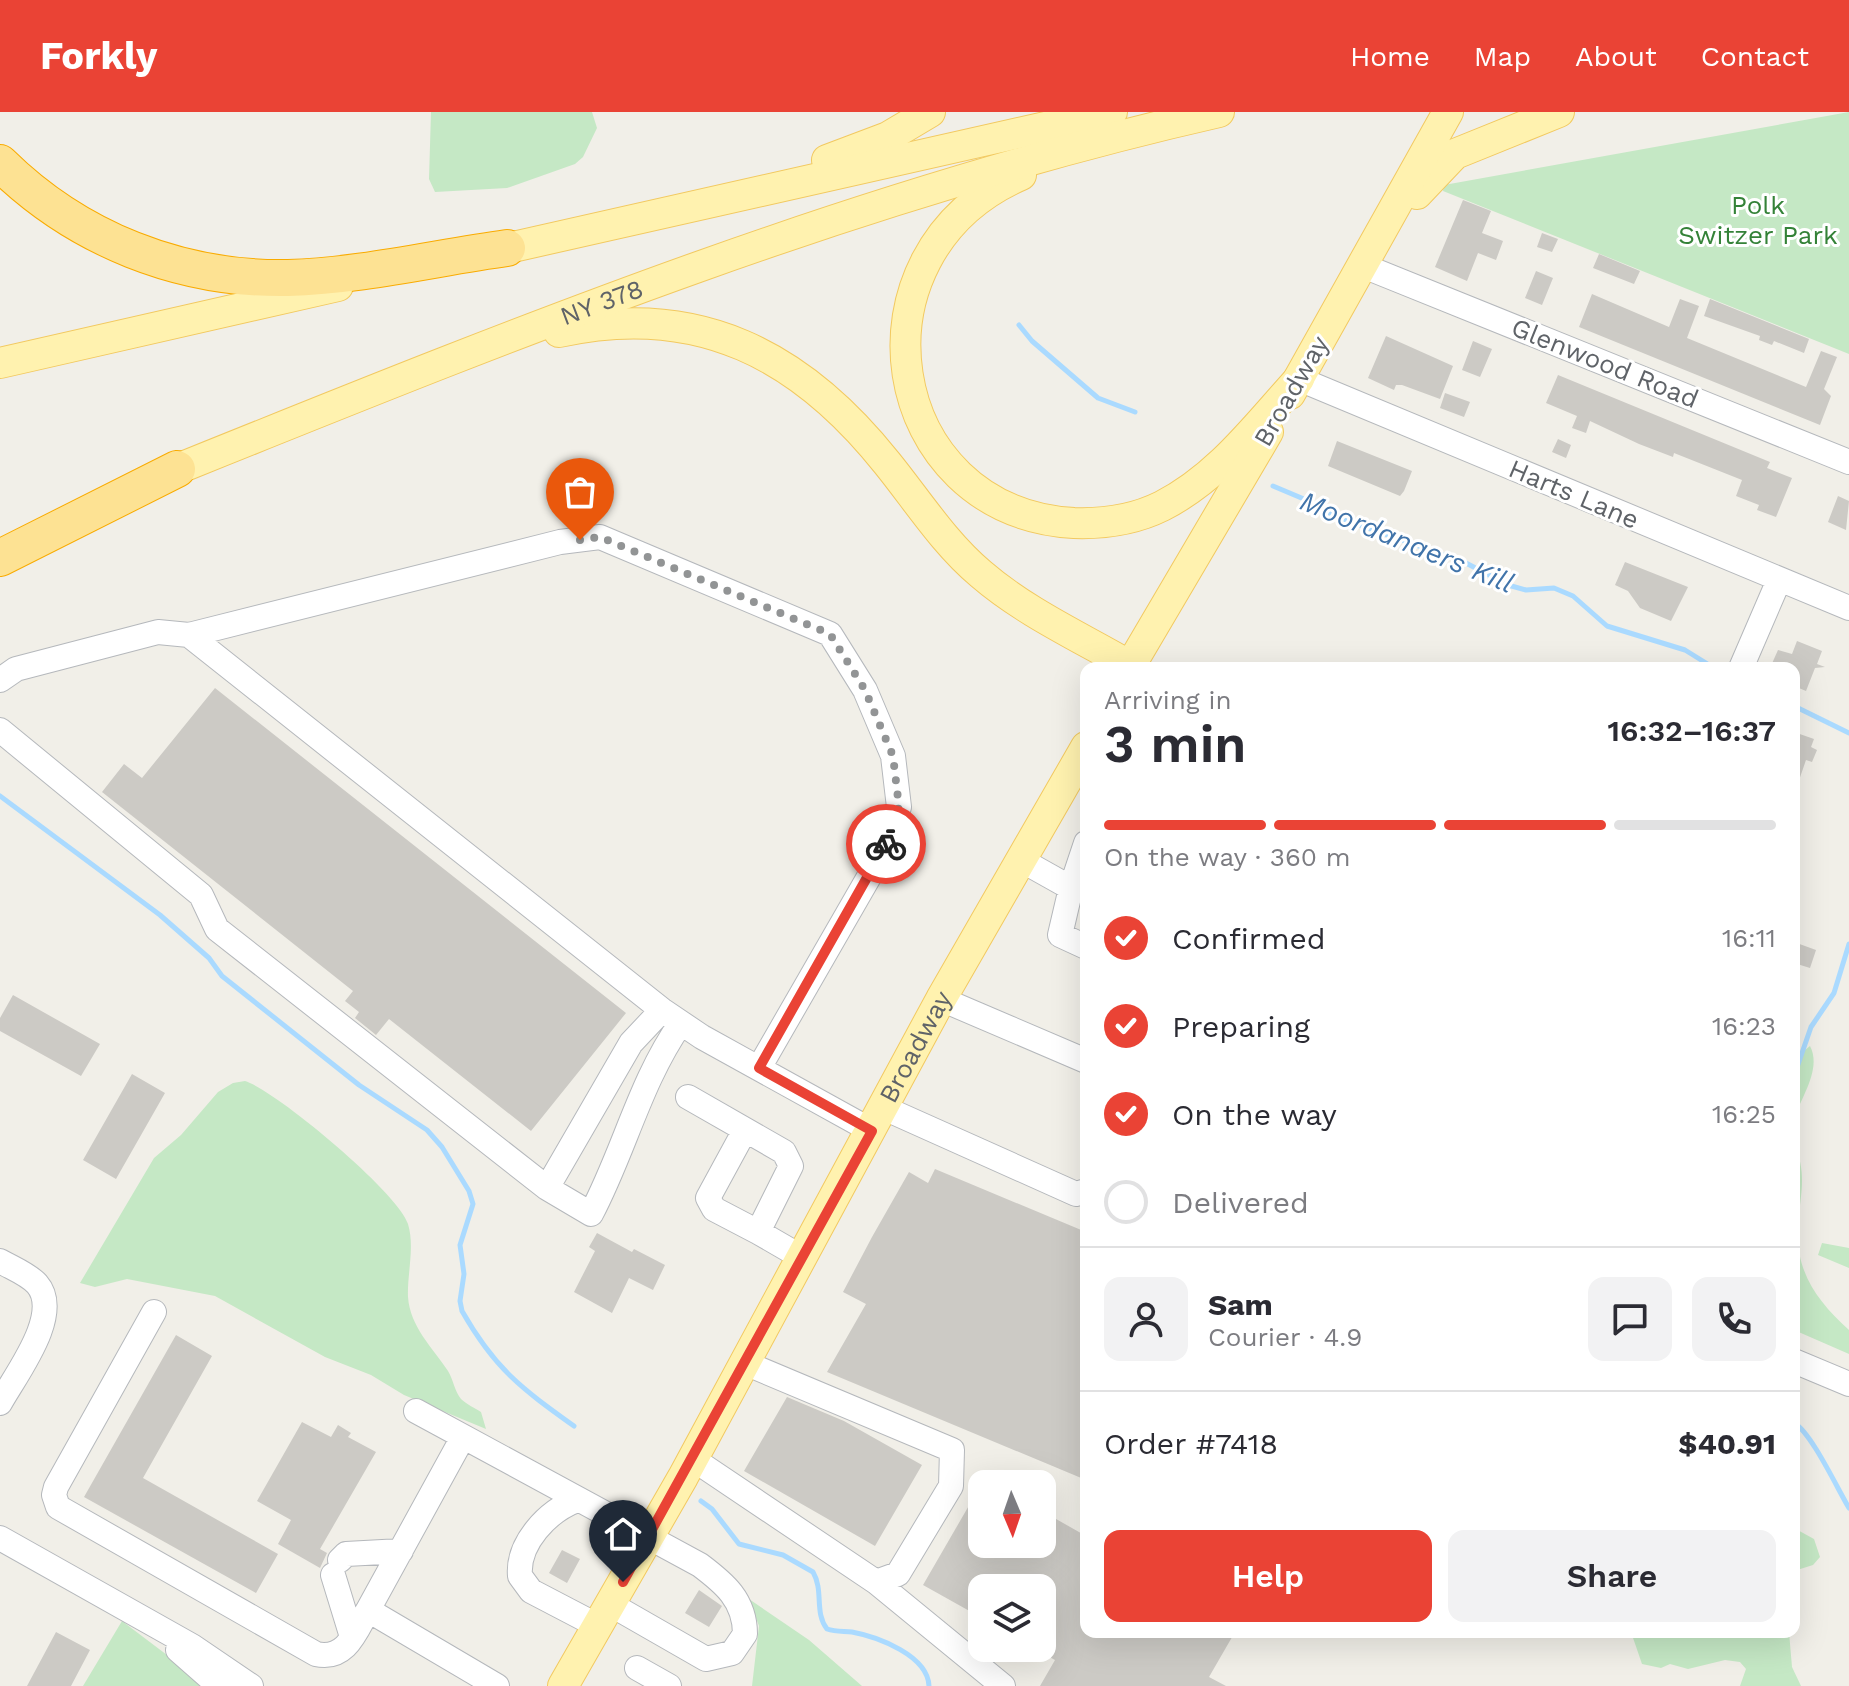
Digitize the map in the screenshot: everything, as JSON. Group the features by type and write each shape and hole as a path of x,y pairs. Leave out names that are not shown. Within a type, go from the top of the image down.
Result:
{"highway":[{"path":"0,163 41,200 91,232 146,255 202,270 290,278 507,248"},
{"path":"0,558 177,469"}],"main road":[{"path":"659,214 863,147 930,112"},
{"path":"0,363 1112,112"},
{"name":"NY 378","path":"0,539 659,278 833,218 1007,165 1219,112"},
{"path":"1361,265 1445,161 1466,148 1559,112"},
{"name":"Broadway","path":"1133,662 1299,379 1447,113"},
{"path":"1187,119 1019,175 980,197 947,227 921,266 906,311 904,347 907,381 922,422 934,442 967,480 1012,509 1060,522 1110,522 1159,508 1205,479 1299,379"},
{"path":"400,381 548,334 604,324 659,323 711,332 737,341 786,366 828,400 869,442 940,531 980,573 1028,607 1122,662"},
{"name":"Broadway","path":"563,1686 693,1459 941,999 1080,761"}],"street":[{"name":"Glenwood Road","path":"1361,265 1849,462"},
{"name":"Harts Lane","path":"1299,379 1849,608"},
{"path":"0,680 16,669 158,632 189,635 560,542 600,537 830,634 865,690 893,756 899,807 885,849 759,1068"},
{"path":"1744,662 1779,580"},
{"path":"189,635 672,1017 759,1068 878,1119 1076,1194 1080,1193"},
{"path":"0,730 201,895 217,929 547,1188 591,1214 608,1182 672,1017"},
{"path":"1021,860 1071,888"},
{"path":"1080,862 1060,935 1080,944"},
{"path":"941,999 1080,1058"},
{"path":"547,1188 631,1043 672,1017"},
{"path":"688,1097 784,1152 791,1166 758,1232"},
{"path":"745,1130 708,1198 714,1209 803,1258"},
{"path":"0,1261 36,1283 47,1307 42,1327 0,1403"},
{"path":"154,1312 56,1487 56,1504 316,1654 337,1654 352,1637 463,1437"},
{"path":"745,1363 952,1450 951,1486 898,1574 876,1582"},
{"path":"1800,1364 1849,1384"},
{"path":"416,1411 700,1565 726,1584 737,1601 745,1622 741,1644 722,1658 701,1658 604,1615 528,1589 520,1576 521,1561 542,1523 557,1509 577,1500"},
{"path":"693,1459 876,1582 1003,1686"},
{"path":"0,1538 251,1686"},
{"path":"352,1637 336,1568 346,1554 401,1551"},
{"path":"368,1610 497,1686"},
{"path":"161,1631 185,1658 219,1686"},
{"path":"637,1668 669,1686"}],"green space":[{"path":"431,112 592,112 597,128 583,157 575,164 507,188 435,192 429,179"},
{"name":"Polk Switzer Park","path":"1849,112 1849,354 1443,191 1444,185"},
{"path":"1810,1046 1814,1064 1800,1105 1800,1054"},
{"path":"245,1081 282,1103 334,1144 400,1209 410,1233 408,1297 413,1318 448,1371 461,1399 481,1412 486,1429 404,1395 371,1375 325,1357 215,1296 127,1279 95,1287 80,1283 154,1158 181,1135 218,1092 233,1083"},
{"path":"1800,1164 1802,1173 1800,1202"},
{"path":"1822,1243 1849,1248 1849,1268 1818,1255"},
{"path":"1800,1255 1817,1295 1849,1330 1849,1354 1800,1333"},
{"path":"1800,1531 1814,1539 1820,1557 1813,1565 1800,1569"},
{"path":"749,1599 809,1640 862,1686 752,1686 759,1626"},
{"path":"122,1621 208,1686 83,1686"},
{"path":"1633,1638 1790,1638 1792,1667 1801,1686 1740,1686 1746,1669 1740,1662 1725,1660 1688,1669 1670,1664 1661,1668 1642,1664"}],"building":[{"path":"1463,200 1491,211 1482,233 1503,241 1496,260 1478,253 1467,281 1435,267"},
{"path":"1542,233 1558,239 1552,252 1537,247"},
{"path":"1599,254 1640,271 1634,284 1593,268"},
{"path":"1536,271 1553,278 1542,305 1525,298"},
{"path":"1592,294 1669,327 1680,299 1699,306 1687,338 1806,387 1821,351 1837,357 1824,389 1831,396 1820,425 1579,327"},
{"path":"1710,299 1809,339 1804,353 1774,341 1772,345 1759,340 1760,336 1704,316"},
{"path":"1386,336 1453,366 1440,399 1402,385 1396,385 1394,390 1368,378"},
{"path":"1473,341 1492,349 1480,377 1462,370"},
{"path":"1558,375 1770,462 1767,468 1792,478 1776,517 1757,510 1759,505 1736,496 1742,480 1674,453 1673,457 1639,444 1590,421 1586,433 1572,428 1577,416 1546,403"},
{"path":"1445,393 1470,402 1464,417 1440,408"},
{"path":"1558,439 1571,445 1566,458 1552,452"},
{"path":"1337,441 1412,471 1400,496 1328,466"},
{"path":"1838,496 1849,501 1846,530 1828,522"},
{"path":"1625,562 1688,587 1671,621 1640,608 1628,591 1615,585"},
{"path":"1797,641 1822,651 1817,664 1825,667 1815,668 1806,691 1800,688 1800,662 1773,662 1778,650 1792,654"},
{"path":"215,688 626,1013 531,1131 389,1019 376,1035 355,1018 359,1012 345,1001 353,991 102,792 124,764 142,778"},
{"path":"1800,734 1814,739 1811,747 1817,750 1812,762 1806,760 1800,777"},
{"path":"1800,944 1816,950 1810,968 1800,965"},
{"path":"13,995 100,1044 81,1076 0,1031 0,1018"},
{"path":"132,1074 165,1093 116,1179 83,1160"},
{"path":"935,1169 1080,1229 1080,1477 827,1372 866,1304 843,1292 872,1237 909,1172 928,1183"},
{"path":"597,1233 665,1265 653,1290 629,1278 612,1313 574,1292 595,1251 589,1247"},
{"path":"176,1335 212,1356 143,1478 278,1554 256,1593 84,1497"},
{"path":"787,1397 844,1421 922,1465 875,1546 744,1471"},
{"path":"302,1422 331,1437 338,1425 351,1433 348,1437 376,1452 320,1549 327,1553 320,1568 278,1544 291,1520 257,1501"},
{"path":"968,1507 968,1558 1056,1558 1056,1519 1080,1533 1080,1638 1232,1638 1209,1677 1226,1686 1040,1686 1056,1662 1056,1574 968,1574 968,1610 923,1585"},
{"path":"562,1550 580,1559 567,1583 549,1573"},
{"path":"699,1590 722,1606 709,1627 685,1613"},
{"path":"56,1632 90,1650 71,1686 27,1686"}],"waterway":[{"name":"Moordanaers Kill","path":"1019,325 1032,341 1098,398 1135,412"},
{"name":"Moordanaers Kill","path":"1273,486 1311,502 1336,517 1464,562 1508,585 1526,590 1554,588 1573,596 1607,626 1685,650 1704,662"},
{"name":"Moordanaers Kill","path":"1800,709 1849,733"},
{"path":"0,796 160,915 209,958 222,976 359,1085 427,1130 442,1147 469,1191 473,1204 460,1245 464,1274 460,1301 462,1311 486,1348 510,1376 574,1426"},
{"name":"Moordanaers Kill","path":"1800,1059 1811,1027 1834,993 1849,944"},
{"name":"Moordanaers Kill","path":"1800,1427 1816,1449 1849,1508"},
{"path":"701,1501 712,1509 739,1544 783,1555 813,1572 821,1616 827,1629 852,1632 888,1643 920,1666 927,1675 929,1686"}],"way so far":[{"path":"580,540 600,537 830,634 865,690 893,756 899,807 886,844"}],"route":[{"path":"623,1582 872,1131 759,1068 886,844"}]}
